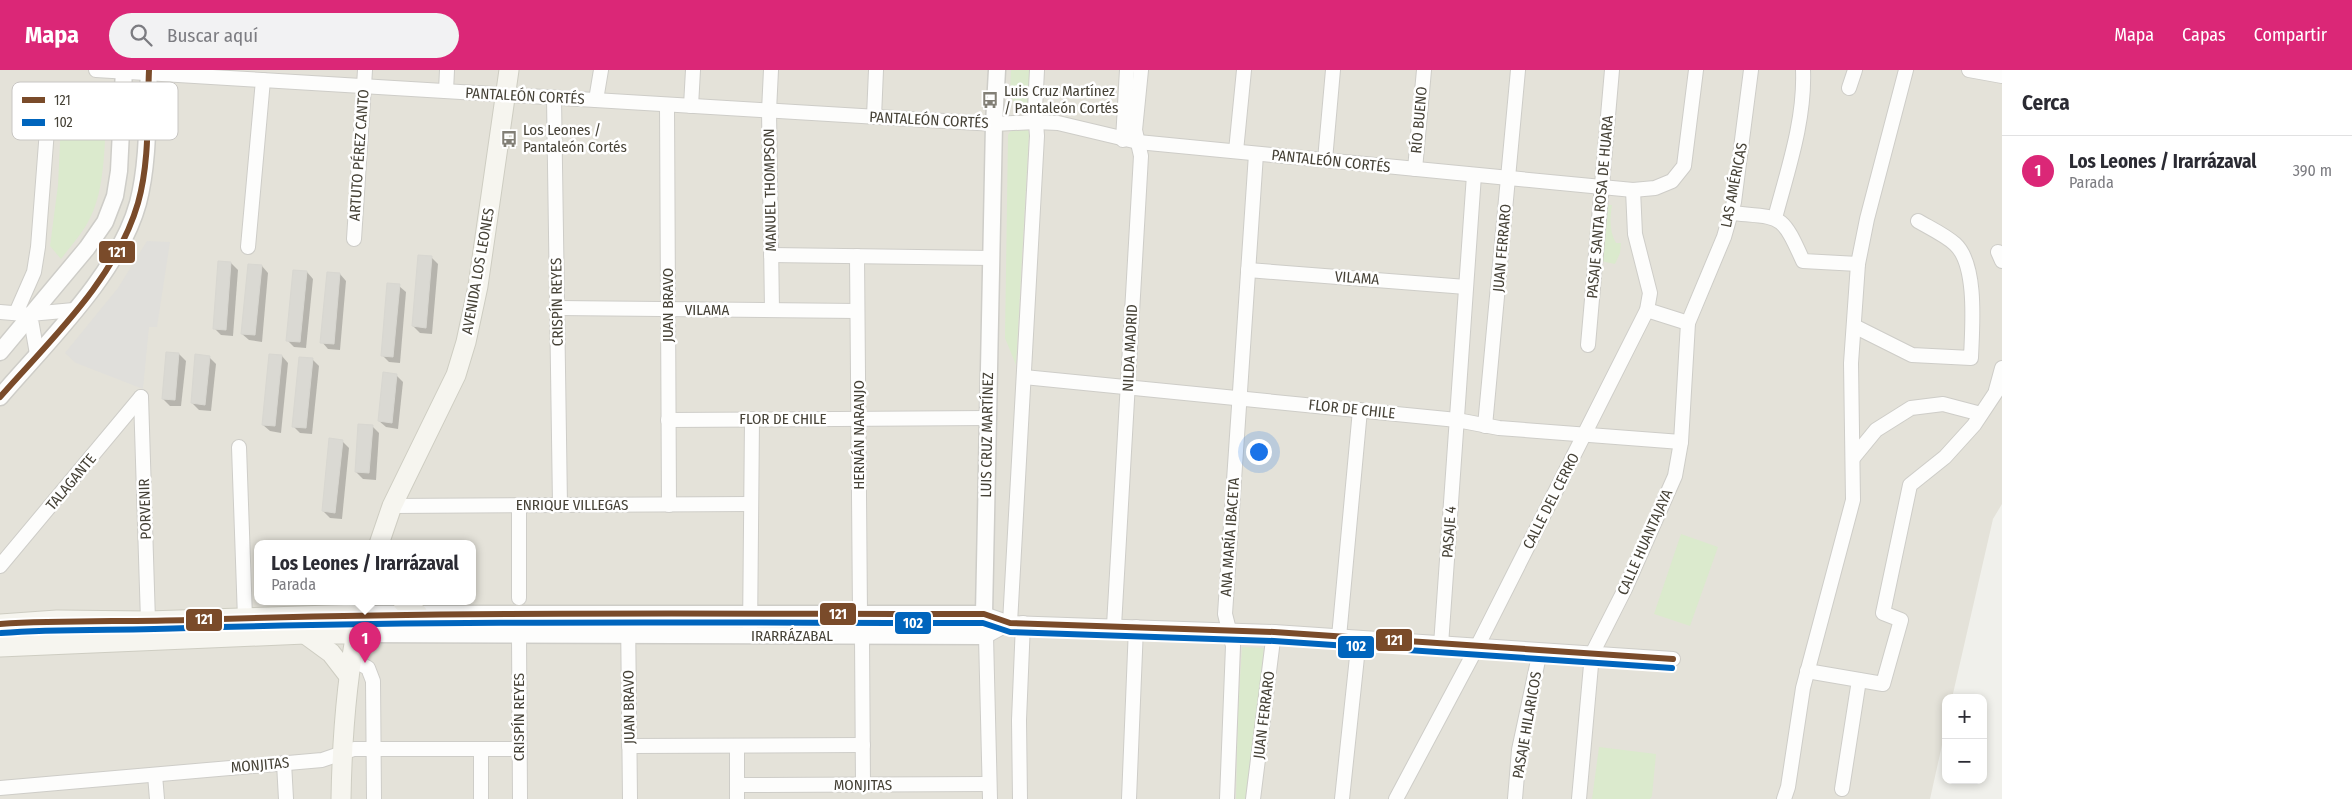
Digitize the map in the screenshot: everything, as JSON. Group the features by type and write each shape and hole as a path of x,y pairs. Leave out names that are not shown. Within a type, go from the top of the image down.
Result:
{"main road":[{"name":"AVENIDA LOS LEONES","path":"380,540 392,506 456,375 466,342 478,286 509,70"},
{"path":"407,605 418,614"},
{"name":"IRARRÁZABAL","path":"0,624 57,620 245,618 361,608"},
{"path":"340,799 341,754 350,667 361,608"},
{"name":"IRARRÁZABAL","path":"0,647 305,634 356,634"},
{"path":"305,634 350,667"}],"street":[{"name":"PANTALEÓN CORTÉS","path":"96,70 994,124 1036,122 1080,127 1123,140 1138,142 1633,190 1654,188 1672,181 1684,166 1696,70"},
{"name":"ARTUTO PÉREZ CANTO","path":"354,239 365,70"},
{"path":"446,91 447,70"},
{"path":"596,100 601,70"},
{"path":"691,106 693,70"},
{"name":"MANUEL THOMPSON","path":"771,70 769,111 772,310"},
{"path":"874,117 876,70"},
{"name":"LUIS CRUZ MARTÍNEZ","path":"990,799 984,614 994,124 997,70"},
{"name":"LUIS CRUZ MARTÍNEZ","path":"1020,799 1017,623 1024,377 1037,70"},
{"path":"1123,140 1127,70"},
{"name":"NILDA MADRID","path":"1114,626 1141,156 1135,130 1141,70"},
{"path":"1236,151 1244,70"},
{"path":"1325,160 1333,70"},
{"name":"RÍO BUENO","path":"1415,169 1424,70"},
{"name":"JUAN FERRARO","path":"1485,426 1518,70"},
{"name":"PASAJE SANTA ROSA DE HUARA","path":"1588,344 1612,70"},
{"name":"LAS AMÉRICAS","path":"1688,323 1724,237 1731,213 1743,143 1751,70"},
{"path":"1775,218 1799,128 1803,70"},
{"path":"1849,88 1855,70"},
{"path":"1787,795 1807,671 1853,500 1851,363 1858,264 1906,70"},
{"path":"1969,70 2002,76"},
{"path":"248,247 263,80"},
{"name":"CRISPÍN REYES","path":"554,98 560,505"},
{"name":"JUAN BRAVO","path":"667,105 669,505"},
{"path":"37,354 23,314 34,272 38,246 46,140"},
{"path":"0,352 23,314 87,248 105,222 115,196 119,171 121,140"},
{"path":"0,398 111,264 129,230 138,202 143,172 145,140"},
{"name":"ANA MARÍA IBACETA","path":"1227,799 1233,646 1225,614 1256,154"},
{"path":"1457,420 1474,175"},
{"name":"CALLE DEL CERRO","path":"1396,799 1477,647 1647,310 1650,293 1634,234 1633,190"},
{"path":"1731,213 1775,218 1788,228 1803,261 1858,264"},
{"path":"1854,326 1912,355 1970,358 1972,309 1967,265 1956,244 1918,221"},
{"path":"772,255 991,258"},
{"name":"HERNÁN NARANJO","path":"857,256 860,614"},
{"name":"VILAMA","path":"1248,270 1466,286"},
{"name":"VILAMA","path":"557,308 857,311"},
{"path":"0,312 23,314 74,310"},
{"path":"1647,310 1688,323"},
{"name":"CALLE HUANTAJAYA","path":"1579,799 1592,654 1625,589 1676,476 1681,442 1688,323"},
{"path":"1807,671 1883,684 1901,620 1883,613 1910,485 1946,457 1981,414 1999,387 2002,368"},
{"name":"FLOR DE CHILE","path":"1024,377 1457,420 1485,426 1681,442"},
{"name":"TALAGANTE","path":"0,566 142,397"},
{"name":"PORVENIR","path":"142,397 148,620"},
{"path":"1853,458 1876,430 1911,408 1943,404 1981,414"},
{"path":"1339,637 1360,410"},
{"name":"FLOR DE CHILE","path":"668,420 988,418"},
{"path":"750,636 752,419"},
{"name":"PASAJE 4","path":"1441,644 1457,420"},
{"path":"239,447 245,618"},
{"name":"ENRIQUE VILLEGAS","path":"392,506 752,504"},
{"path":"519,505 519,598"},
{"name":"IRARRÁZABAL","path":"361,608 418,614 984,614 1017,623 1274,632 1673,659"},
{"name":"JUAN BRAVO","path":"628,614 630,799"},
{"name":"IRARRÁZABAL","path":"356,634 986,636 1017,623"},
{"path":"1129,799 1136,627"},
{"name":"JUAN FERRARO","path":"1253,799 1274,632"},
{"name":"CRISPÍN REYES","path":"519,635 520,799"},
{"path":"862,636 863,785"},
{"path":"1342,799 1359,638"},
{"name":"PASAJE HILARICOS","path":"1515,799 1520,750 1540,651"},
{"path":"350,667 363,664 371,674 374,799"},
{"path":"1842,789 1859,680"},
{"path":"629,746 863,745"},
{"path":"737,746 737,792"},
{"name":"MONJITAS","path":"0,788 322,760 354,749 520,749"},
{"path":"481,749 481,799"},
{"path":"284,764 286,799"},
{"path":"155,775 157,799"},
{"name":"MONJITAS","path":"737,792 863,785 989,784"}],"shaded area":[{"path":"0,70 2002,70 2002,504 1993,519 1953,694 1942,694 1942,745 1930,799 0,799"},
{"path":"147,241 170,242 157,327 149,327 143,389 76,363 65,353 118,288"}],"green space":[{"path":"1011,70 1030,70 1028,106 1020,107 1014,104 1010,92"},
{"path":"1026,125 1029,133 1016,365 1005,338 1008,135 1012,129"},
{"path":"60,140 105,140 100,187 93,211 79,236 61,259 50,246 58,185"},
{"path":"1606,205 1612,205 1612,234 1616,243 1621,243 1620,253 1615,264 1601,261"},
{"path":"1681,534 1718,547 1690,626 1654,614"},
{"path":"1242,647 1264,648 1248,799 1236,799 1238,709"},
{"path":"1599,747 1656,754 1652,796 1650,799 1592,799"}],"building":[{"path":"418,255 432,256 426,328 412,326"},
{"path":"218,261 231,262 226,330 213,329"},
{"path":"248,264 262,265 255,335 241,334"},
{"path":"293,270 307,271 300,342 286,341"},
{"path":"327,272 340,273 334,344 320,343"},
{"path":"387,283 400,284 393,357 381,356"},
{"path":"166,352 179,353 175,400 162,399"},
{"path":"195,354 210,356 205,405 191,403"},
{"path":"269,354 282,355 275,426 262,425"},
{"path":"299,357 313,358 306,428 292,427"},
{"path":"383,372 397,374 392,423 378,421"},
{"path":"358,424 373,425 369,473 355,472"},
{"path":"329,438 343,440 335,513 322,511"}],"transit line":[{"name":"121","path":"149,70 149,82"},
{"name":"121","path":"0,397 80,307 114,257 128,231 138,203 142,187 147,140"},
{"name":"121","path":"0,624 387,615 984,614 1010,623 1274,632 1673,659"},
{"name":"102","path":"1,633 287,625 586,622 983,623 1010,632 1274,641 1672,668"}],"place":[{"name":"Luis Cruz Martínez / Pantaleón Cortés","path":"990,100"},
{"name":"Los Leones / Pantaleón Cortés","path":"509,139"},
{"name":"Los Leones / Irarrázaval","path":"365,663"}]}
